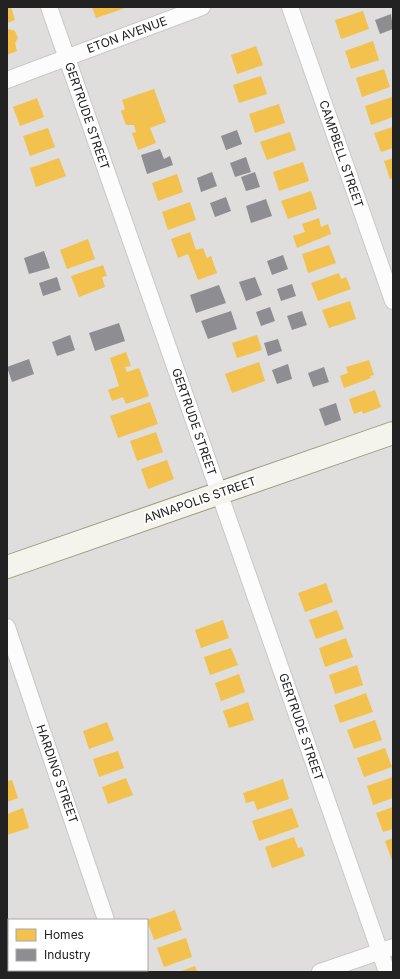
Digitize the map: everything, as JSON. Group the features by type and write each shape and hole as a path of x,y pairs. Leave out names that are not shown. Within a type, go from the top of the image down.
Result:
{"street":[{"name":"GERTRUDE STREET","path":"49,7 219,494 386,949 387,972"},
{"name":"ETON AVENUE","path":"7,80 202,7"},
{"name":"CAMPBELL STREET","path":"290,7 393,301"},
{"name":"ANNAPOLIS STREET","path":"7,567 393,433"},
{"name":"HARDING STREET","path":"7,627 106,919"},
{"path":"320,972 386,949"}],"shaded area":[{"path":"7,7 393,7 393,972 7,972"}],"building: Homes":[{"path":"7,7 11,7 15,20 7,23"},
{"path":"92,7 128,7 96,18"},
{"path":"363,11 369,29 341,39 335,20"},
{"path":"9,29 15,31 18,38 15,43 17,51 7,55 7,30"},
{"path":"373,41 379,60 351,69 345,51"},
{"path":"256,46 263,65 237,74 231,55"},
{"path":"384,69 390,87 362,97 356,78"},
{"path":"261,76 267,94 239,103 233,85"},
{"path":"154,89 166,122 150,128 156,143 138,150 132,133 136,132 134,125 126,125 121,111 125,109 122,100"},
{"path":"392,97 393,117 371,125 365,106"},
{"path":"37,98 44,117 20,126 13,107"},
{"path":"279,104 285,123 255,133 249,114"},
{"path":"393,127 393,148 381,152 374,133"},
{"path":"48,128 55,147 30,156 23,136"},
{"path":"290,132 296,150 267,160 260,142"},
{"path":"59,158 66,176 36,187 30,168"},
{"path":"393,158 393,178 390,179 384,161"},
{"path":"303,162 309,181 279,191 273,172"},
{"path":"177,174 183,192 158,201 152,183"},
{"path":"311,191 317,209 288,219 281,201"},
{"path":"190,202 196,220 168,230 162,212"},
{"path":"319,218 321,227 328,224 331,234 297,248 293,236 305,232 302,224"},
{"path":"190,232 196,250 203,248 207,258 211,256 217,273 198,280 188,254 178,258 171,239"},
{"path":"88,239 95,259 67,269 60,250"},
{"path":"329,245 336,263 308,273 302,254"},
{"path":"103,265 107,276 102,277 105,287 79,297 71,276"},
{"path":"339,273 341,279 346,277 351,289 318,301 311,283"},
{"path":"350,301 356,319 329,328 322,310"},
{"path":"257,335 262,350 237,358 232,343"},
{"path":"126,352 131,366 125,367 127,372 139,368 149,396 126,404 123,397 112,401 108,390 119,386 110,358"},
{"path":"369,360 374,375 370,376 371,378 344,388 340,376 348,373 346,367"},
{"path":"259,362 265,381 232,393 225,374"},
{"path":"375,390 381,407 363,414 362,411 354,414 349,399"},
{"path":"150,402 158,424 118,438 110,416"},
{"path":"156,432 163,452 137,461 130,441"},
{"path":"167,460 174,479 148,489 141,469"},
{"path":"326,583 333,602 305,612 298,593"},
{"path":"337,610 344,629 316,639 309,620"},
{"path":"223,620 229,638 201,648 195,630"},
{"path":"346,638 353,657 325,667 319,648"},
{"path":"231,648 238,665 210,675 204,657"},
{"path":"357,665 363,685 335,694 329,675"},
{"path":"239,674 245,692 221,701 215,683"},
{"path":"366,693 373,712 340,723 334,705"},
{"path":"248,702 254,720 229,728 223,711"},
{"path":"375,720 382,740 354,749 347,730"},
{"path":"107,722 114,740 89,749 83,731"},
{"path":"385,748 392,767 364,777 357,758"},
{"path":"118,751 124,768 99,777 93,759"},
{"path":"393,777 393,798 373,805 367,786"},
{"path":"126,778 133,795 108,804 102,787"},
{"path":"283,779 289,799 257,810 254,801 246,803 243,793"},
{"path":"12,780 18,798 7,802 7,781"},
{"path":"393,807 393,829 383,832 376,813"},
{"path":"23,808 29,828 7,835 7,814"},
{"path":"292,808 299,827 259,841 252,821"},
{"path":"294,837 298,848 302,847 305,856 272,868 265,847"},
{"path":"393,838 393,860 392,860 385,841"},
{"path":"175,910 182,930 154,940 148,920"},
{"path":"186,938 192,957 164,967 157,948"},
{"path":"195,966 197,972 179,972"},
{"path":"32,971 76,971 73,972"}],"building: Industry":[{"path":"391,14 393,29 380,34 375,20"},
{"path":"237,130 242,144 226,150 221,136"},
{"path":"160,149 164,159 170,156 173,165 147,174 141,155"},
{"path":"246,157 251,172 235,177 230,163"},
{"path":"212,172 217,186 201,192 197,178"},
{"path":"255,172 260,187 246,191 241,177"},
{"path":"226,197 231,211 215,217 210,203"},
{"path":"266,199 272,216 251,223 246,206"},
{"path":"44,251 50,268 29,274 24,258"},
{"path":"283,255 288,269 272,275 267,261"},
{"path":"57,277 61,290 43,296 39,283"},
{"path":"255,277 262,295 246,301 239,282"},
{"path":"292,284 296,296 281,301 277,289"},
{"path":"219,285 226,303 196,313 190,295"},
{"path":"270,307 275,321 261,326 256,312"},
{"path":"231,311 237,329 208,339 201,321"},
{"path":"302,311 307,325 292,330 287,316"},
{"path":"119,323 125,341 95,351 89,333"},
{"path":"70,335 75,350 57,356 52,342"},
{"path":"278,339 282,351 268,356 264,343"},
{"path":"29,359 34,374 12,382 7,367"},
{"path":"288,364 292,379 277,384 272,370"},
{"path":"324,367 329,382 313,387 308,373"},
{"path":"336,403 341,420 325,426 319,409"}]}
